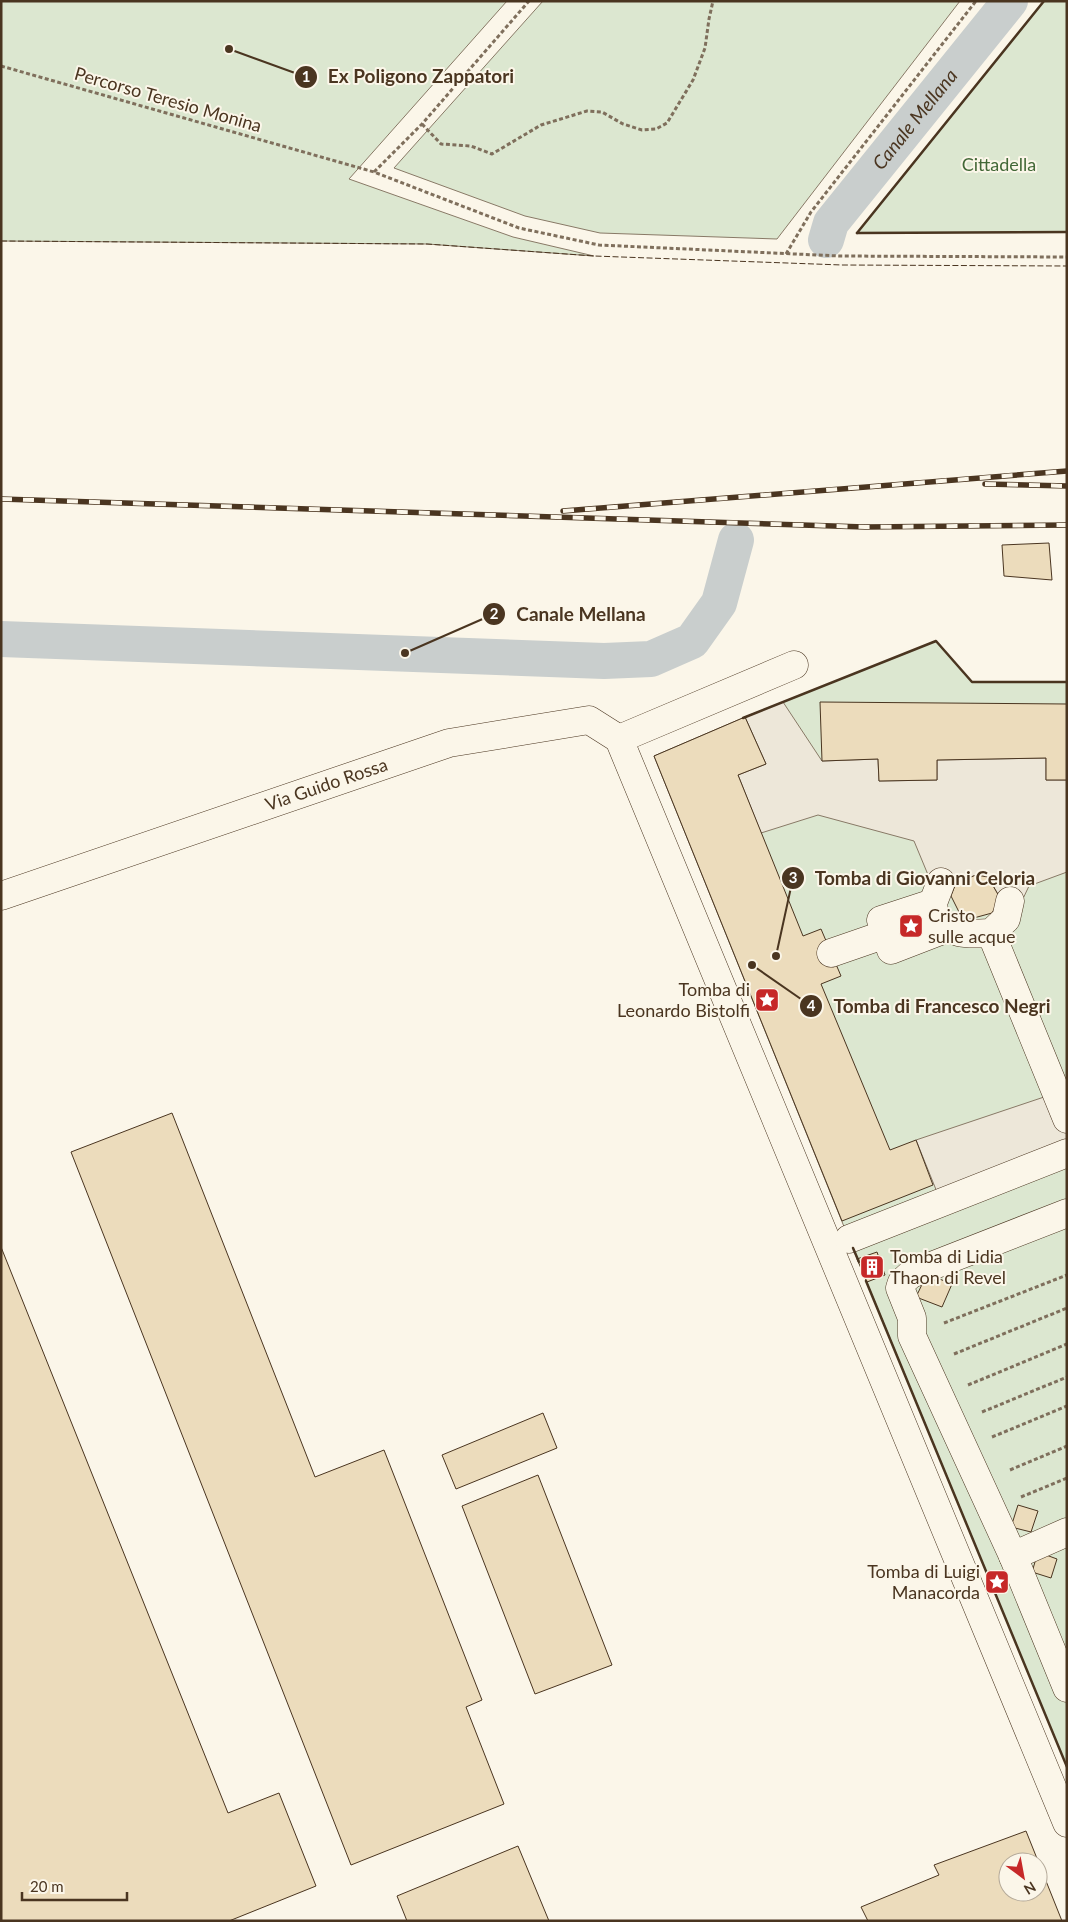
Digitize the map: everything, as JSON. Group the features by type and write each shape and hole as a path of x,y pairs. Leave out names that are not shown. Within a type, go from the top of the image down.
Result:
{"street":[{"path":"794,666 619,740 1067,1824"},
{"name":"Via Guido Rossa","path":"1,896 449,743 589,720 619,740"},
{"path":"948,928 891,950 881,920 937,893 935,918 948,928 960,934 991,934 1006,919 1010,902"},
{"path":"831,953 886,934"},
{"path":"991,934 1067,1119"},
{"path":"849,1239 1067,1153"},
{"path":"1067,1213 911,1274 902,1282 900,1288 912,1318 912,1336 1013,1556 1067,1688"},
{"path":"1013,1556 1067,1532"}],"path":[{"path":"374,172 422,124 529,1"},
{"path":"422,124 441,144 471,146 492,154 541,125 587,111 602,112 622,124 642,130 656,129 667,123 693,80 705,48 709,19 714,1"},
{"path":"786,254 811,212 976,1"},
{"name":"Percorso Teresio Monina","path":"1,66 374,172 519,228 599,245 800,255 1067,257"},
{"path":"912,1336 1067,1275"},
{"path":"925,1365 1067,1308"},
{"path":"939,1396 1067,1344"},
{"path":"952,1424 1067,1377"},
{"path":"964,1449 1067,1406"},
{"path":"979,1483 1067,1446"},
{"path":"991,1510 1067,1478"}],"green space":[{"path":"1,1 507,1 349,179 513,237 594,256 427,244 1,241"},
{"path":"543,1 960,1 777,239 600,233 525,216 394,168"},
{"name":"Cittadella","path":"1044,1 1067,1 1067,232 857,233"},
{"path":"936,641 972,682 1067,682 1067,1767 849,1239 654,756 745,717"}],"shaded area":[{"path":"783,702 822,761 878,759 879,781 937,780 937,760 1046,758 1046,780 1067,780 1067,872 1029,886 1020,905 1000,898 988,877 976,875 956,883 931,882 914,841 818,815 761,833 738,775 766,764 745,717"},
{"path":"1056,1093 1067,1119 1067,1153 941,1202 916,1140"}],"building":[{"path":"1049,543 1052,580 1004,576 1002,545"},
{"path":"820,702 1067,704 1067,780 1046,780 1046,758 937,760 937,780 879,781 878,759 822,761"},
{"path":"745,717 766,764 738,775 803,936 821,929 841,976 821,984 890,1150 916,1140 933,1185 842,1221 654,756"},
{"path":"976,875 988,877 1000,898 992,913 970,919 960,914 951,896 956,883"},
{"path":"172,1113 315,1477 384,1450 482,1700 466,1707 504,1804 351,1865 71,1152"},
{"path":"1,1247 228,1813 279,1793 316,1886 229,1921 1,1921"},
{"name":"Tomba di Lidia Thaon di Revel","path":"877,1252 885,1275 867,1282 857,1259"},
{"path":"927,1274 952,1284 942,1307 916,1297"},
{"path":"543,1413 557,1448 456,1489 442,1455"},
{"path":"538,1475 612,1665 535,1694 462,1506"},
{"path":"1018,1505 1038,1511 1031,1532 1011,1527"},
{"path":"1038,1552 1057,1559 1051,1578 1032,1572"},
{"path":"1026,1831 1034,1852 998,1852 998,1902 1048,1902 1048,1886 1062,1921 868,1921 861,1907 939,1875 934,1865"},
{"path":"518,1846 549,1921 407,1921 397,1896"}],"waterway":[{"name":"Canale Mellana","path":"826,240 831,223 1010,1"},
{"name":"Canale Mellana","path":"1,639 604,661 651,659 692,641 719,603 736,540"}],"railway":[{"path":"563,511 1067,471"},
{"path":"985,484 1067,486"},
{"path":"1,499 865,527 1067,525"}],"fence":[{"path":"1,241 427,244 594,256 842,265 1067,266"}],"wall":[{"path":"857,233 1044,1"},
{"path":"857,233 1067,232"},
{"path":"743,718 936,641 972,682 1067,682"},
{"path":"853,1248 859,1262"},
{"path":"866,1281 1067,1767"}],"place":[{"name":"Ex Poligono Zappatori","path":"229,49"},
{"name":"Canale Mellana","path":"405,653"},
{"name":"Cristo sulle acque","path":"911,926"},
{"name":"Tomba di Giovanni Celoria","path":"776,956"},
{"name":"Tomba di Francesco Negri","path":"752,965"},
{"name":"Tomba di Leonardo Bistolfi","path":"767,1000"},
{"name":"Tomba di Lidia Thaon di Revel","path":"872,1267"},
{"name":"Tomba di Luigi Manacorda","path":"997,1582"}]}
